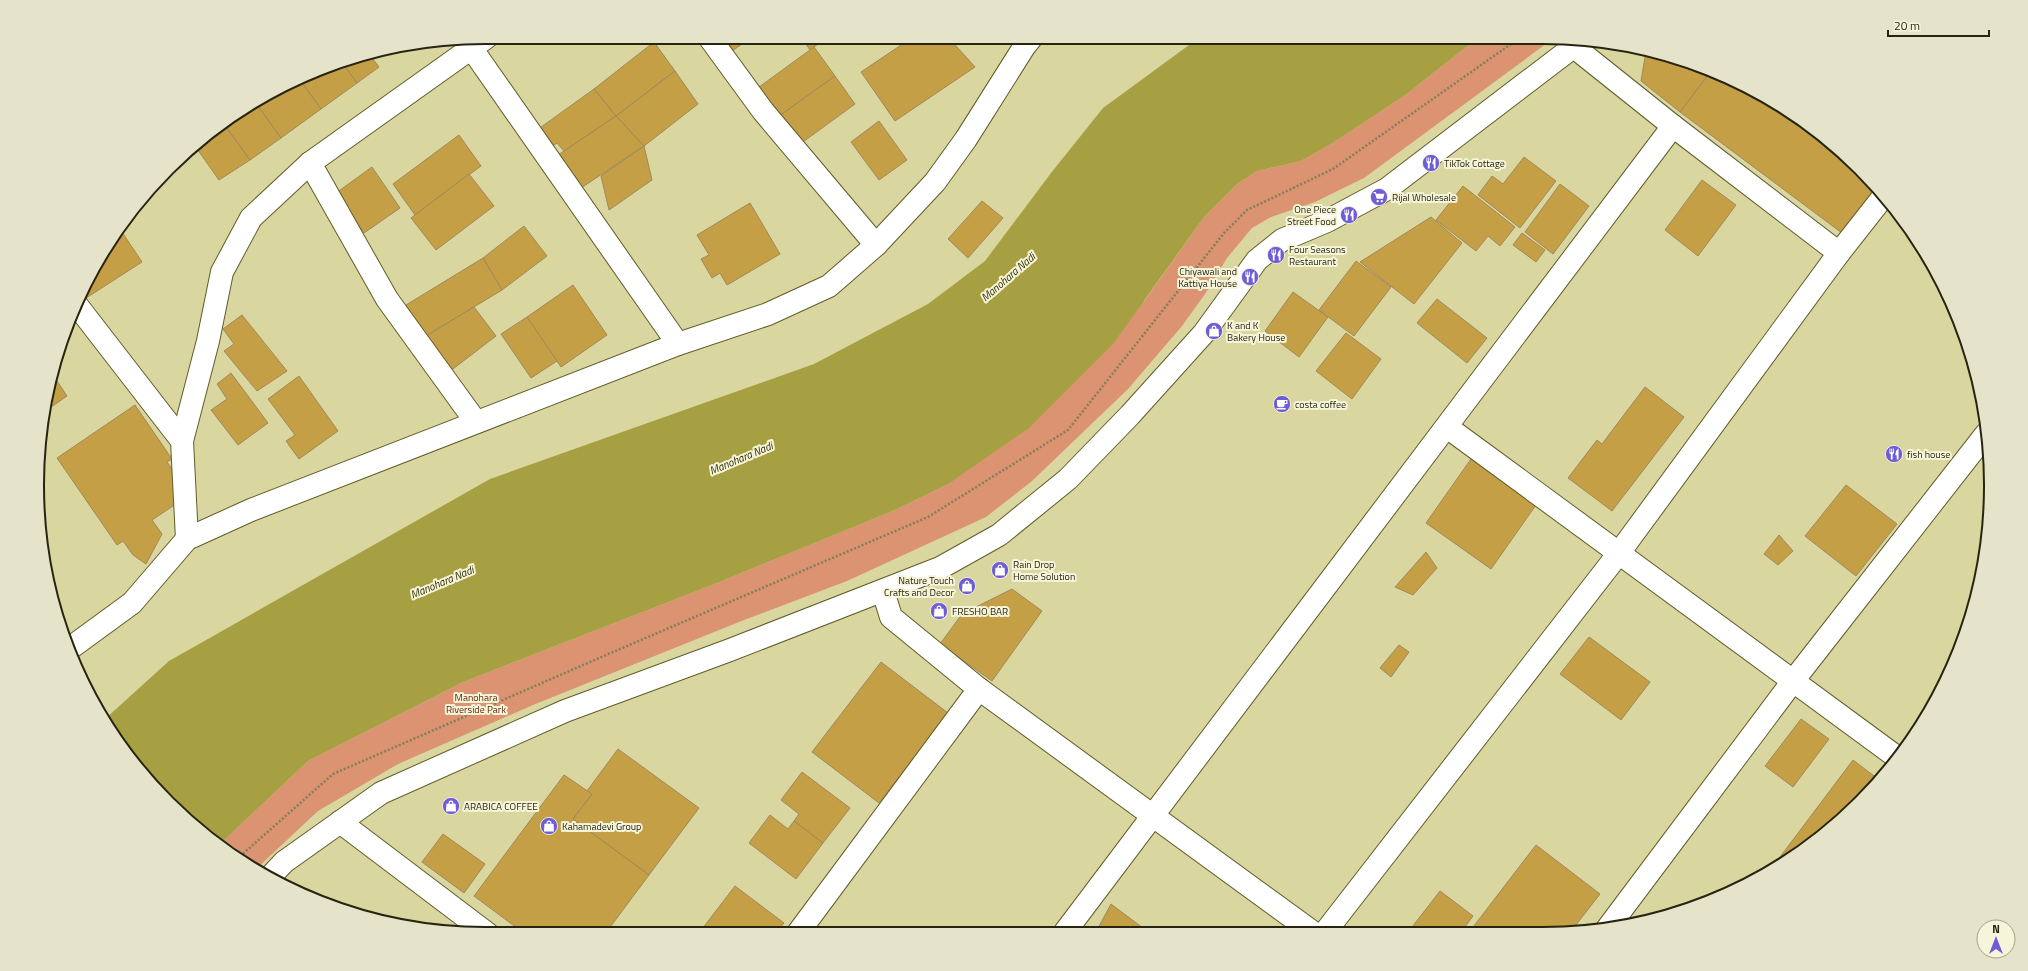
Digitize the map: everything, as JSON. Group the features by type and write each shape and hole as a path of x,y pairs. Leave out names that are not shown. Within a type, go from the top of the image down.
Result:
{"street":[{"path":"477,44 678,344"},
{"path":"714,44 763,111 876,245"},
{"path":"74,645 132,603 187,539 251,510 678,344 768,314 830,286 876,245 935,182 966,139 1026,44"},
{"path":"187,539 182,441 208,341 222,272 251,218 310,164 470,45"},
{"path":"274,872 284,862 381,793 565,711 940,568 999,535 1068,479 1130,416 1204,333 1257,260 1282,240 1327,221 1387,189 1576,46"},
{"path":"1580,46 1673,126 1839,253"},
{"path":"1069,927 1673,126"},
{"path":"310,164 387,299 476,422"},
{"path":"1329,927 1619,553 1839,253 1880,201"},
{"path":"81,310 182,441"},
{"path":"1446,427 1893,754"},
{"path":"1613,921 1793,681 1981,440"},
{"path":"883,591 891,617 979,689 1305,927"},
{"path":"802,927 979,689"},
{"path":"340,822 478,927"}],"path":[{"path":"242,854 333,774 605,655 928,517 1068,430 1224,233 1247,210 1333,168 1511,44"}],"green space":[{"name":"Manohara Riverside Park","path":"1470,44 1546,44 1364,178 1315,202 1271,217 1252,228 1227,258 1205,294 1182,326 1128,389 1032,481 986,517 847,581 744,620 533,705 398,764 318,811 260,865 223,841 308,761 463,682 717,583 895,510 948,484 1145,300 1204,217 1237,184 1257,171 1301,161 1331,144 1404,96"}],"water":[{"name":"Manohara Nadi","path":"1190,44 1470,44 1404,96 1331,144 1301,161 1257,171 1237,184 1204,217 1113,344 1029,428 948,484 895,510 717,583 463,682 308,761 223,841 173,798 135,754 118,731 109,716 169,661 490,479 814,364 928,304 985,261 1051,173 1103,108"}],"building":[{"path":"651,44 655,44 675,71 616,116 594,89"},
{"path":"728,44 742,44 732,51"},
{"path":"806,44 818,44 810,50"},
{"path":"903,44 954,44 975,67 895,121 861,72"},
{"path":"814,47 835,76 775,119 755,90"},
{"path":"1645,57 1684,67 1707,76 1680,112 1641,81"},
{"path":"373,59 379,67 357,83 345,67"},
{"path":"345,67 357,83 321,109 303,84"},
{"path":"675,71 698,104 644,146 616,116"},
{"path":"835,76 855,104 796,147 775,119"},
{"path":"1707,76 1711,78 1738,90 1788,118 1834,154 1855,173 1873,192 1842,233 1680,112"},
{"path":"303,84 321,109 281,138 259,107"},
{"path":"594,89 616,116 564,151 557,143 550,148 537,130"},
{"path":"259,107 281,138 250,160 227,128"},
{"path":"616,116 644,146 581,188 558,155"},
{"path":"879,121 907,160 879,180 851,142"},
{"path":"227,128 250,160 219,180 198,151"},
{"path":"459,135 481,166 415,215 393,184"},
{"path":"644,146 652,180 609,210 601,176"},
{"path":"1524,157 1556,181 1520,228 1478,195 1492,176 1503,184"},
{"path":"372,167 400,208 364,233 336,193"},
{"path":"469,174 494,206 436,250 411,218"},
{"path":"1702,180 1736,205 1698,256 1665,230"},
{"path":"1560,184 1589,206 1553,254 1525,232"},
{"path":"1463,186 1515,227 1500,246 1488,236 1476,251 1436,220"},
{"path":"982,201 1003,218 968,258 948,239"},
{"path":"750,203 780,254 727,285 720,273 712,278 701,259 709,255 697,235"},
{"path":"1431,217 1462,243 1414,304 1360,262"},
{"path":"524,226 547,256 502,290 483,258"},
{"path":"123,233 142,262 87,298 103,265"},
{"path":"1522,233 1545,250 1536,262 1513,245"},
{"path":"483,258 502,290 426,336 406,305"},
{"path":"1356,261 1391,287 1354,336 1319,310"},
{"path":"573,285 607,335 561,367 527,317"},
{"path":"1293,292 1328,317 1299,357 1265,331"},
{"path":"1437,299 1487,338 1467,363 1417,323"},
{"path":"474,307 496,336 449,372 426,336"},
{"path":"242,315 287,371 257,391 224,351 234,344 223,329"},
{"path":"527,317 557,361 531,378 501,334"},
{"path":"1346,333 1381,359 1352,399 1316,371"},
{"path":"231,373 268,423 238,445 211,410 227,399 217,384"},
{"path":"299,376 338,431 299,459 286,441 295,435 268,399"},
{"path":"57,380 67,396 51,407"},
{"path":"1645,387 1684,417 1612,511 1568,478 1597,440 1602,444"},
{"path":"135,405 172,459 167,462 179,479 173,506 152,520 162,534 146,564 133,555 123,541 117,545 57,458"},
{"path":"1471,459 1536,505 1491,569 1426,523"},
{"path":"1846,485 1897,524 1856,576 1805,536"},
{"path":"1779,535 1793,551 1778,565 1764,554"},
{"path":"1426,552 1437,568 1413,595 1395,587"},
{"path":"1012,589 1042,611 992,681 940,644 962,614"},
{"path":"1589,637 1650,682 1621,720 1560,674"},
{"path":"1399,645 1409,652 1391,677 1380,668"},
{"path":"881,662 948,713 879,803 812,752"},
{"path":"1801,719 1829,739 1793,787 1765,766"},
{"path":"618,749 699,808 649,875 573,819 592,794 587,791"},
{"path":"1853,760 1875,776 1855,798 1834,817 1811,836 1779,858"},
{"path":"802,772 850,808 823,843 794,821 799,814 781,800"},
{"path":"564,775 592,794 573,819 649,875 610,927 516,927 474,896"},
{"path":"770,815 788,829 794,821 823,843 796,879 749,843"},
{"path":"443,834 485,864 464,893 422,862"},
{"path":"1536,845 1600,894 1575,926 1473,927"},
{"path":"735,886 784,923 781,927 704,927"},
{"path":"1440,891 1473,916 1465,927 1412,927"},
{"path":"1111,904 1142,927 1099,927"}],"place":[{"name":"TikTok Cottage","path":"1431,163"},
{"name":"Rijal Wholesale","path":"1379,197"},
{"name":"One Piece Street Food","path":"1349,215"},
{"name":"Four Seasons Restaurant","path":"1276,255"},
{"name":"Chiyawali and Kattiya House","path":"1250,277"},
{"name":"K and K Bakery House","path":"1214,331"},
{"name":"costa coffee","path":"1282,404"},
{"name":"fish house","path":"1894,454"},
{"name":"Rain Drop Home Solution","path":"1000,570"},
{"name":"Nature Touch Crafts and Decor","path":"967,586"},
{"name":"FRESHO BAR","path":"939,611"},
{"name":"ARABICA COFFEE","path":"451,806"},
{"name":"Kahamadevi Group","path":"549,826"}]}
